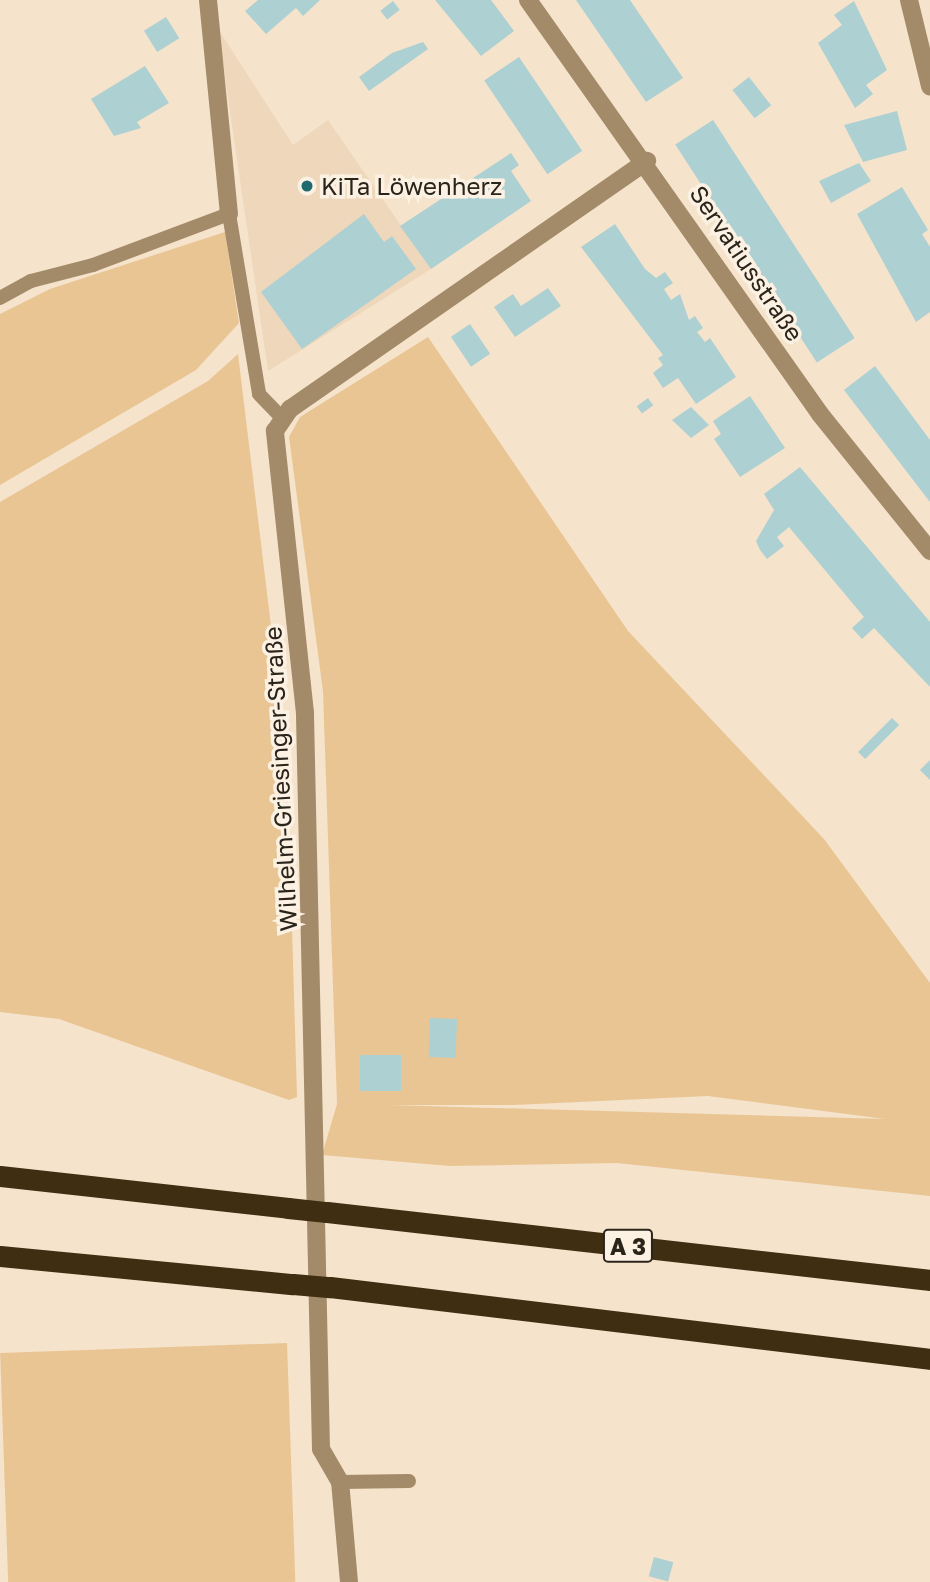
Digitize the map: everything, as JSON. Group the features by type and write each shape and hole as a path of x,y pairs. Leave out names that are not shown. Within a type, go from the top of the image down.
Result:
{"highway":[{"name":"A 3","path":"0,1176 930,1280"},
{"path":"0,1256 330,1287 930,1359"}],"street":[{"path":"208,0 229,214"},
{"name":"Servatiusstraße","path":"528,0 647,161 820,414 930,551"},
{"path":"909,0 930,86"},
{"path":"281,417 647,161"},
{"name":"Wilhelm-Griesinger-Straße","path":"281,417 275,430 305,713 314,918 321,1449 340,1482 349,1582"}],"lane":[{"path":"0,298 31,281 93,265 229,214 259,394 281,417"},
{"path":"340,1482 409,1481"}],"shaded area":[{"name":"KiTa Löwenherz","path":"218,29 293,145 328,120 431,269 268,371"},
{"path":"225,232 239,323 196,370 0,485 0,314 50,289"},
{"path":"428,337 628,631 824,839 930,983 930,1196 617,1163 450,1166 322,1155 337,1104 323,691 289,437 300,417","holes":["708,1096 885,1119 389,1105 514,1105"]},
{"path":"238,354 287,758 297,1097 289,1100 59,1019 0,1012 0,502 208,381"},
{"path":"287,1343 295,1582 8,1582 0,1353"}],"building":[{"path":"258,0 320,0 303,16 296,8 266,34 245,11"},
{"path":"435,0 491,0 514,31 481,56"},
{"path":"576,0 630,0 683,78 646,102"},
{"path":"393,1 400,10 387,20 380,11"},
{"path":"854,1 887,70 866,85 873,94 855,108 818,43 842,25 834,15"},
{"path":"166,17 179,38 157,52 144,31"},
{"path":"423,42 428,49 369,91 359,77 392,53"},
{"path":"519,57 582,151 547,174 484,80"},
{"path":"145,66 169,103 137,122 141,128 114,136 91,99"},
{"path":"749,77 771,105 755,118 732,90"},
{"path":"897,111 907,150 863,162 844,125"},
{"path":"713,120 855,338 817,363 675,145"},
{"path":"511,153 519,165 511,171 531,201 431,269 400,226"},
{"path":"859,163 871,181 831,203 819,181"},
{"path":"902,187 928,230 922,234 930,247 930,312 916,322 857,214"},
{"path":"364,214 384,242 392,236 416,269 302,349 261,292"},
{"path":"615,224 645,269 656,278 665,272 673,283 664,289 671,300 680,294 689,320 695,316 703,328 697,332 705,342 710,338 736,377 696,404 678,378 663,388 653,373 663,365 658,358 663,355 581,247"},
{"path":"548,288 561,306 515,337 494,307 513,294 521,306"},
{"path":"470,324 490,354 471,367 451,337"},
{"path":"875,366 930,440 930,502 844,390"},
{"path":"750,396 785,448 740,477 714,439 721,434 713,421"},
{"path":"648,398 653,405 642,414 637,406"},
{"path":"691,407 709,425 691,438 672,420"},
{"path":"800,467 930,622 930,687 874,628 862,639 852,628 864,617 789,527 777,537 784,546 767,559 760,550 756,541 774,510 764,494"},
{"path":"892,718 899,725 865,759 858,752"},
{"path":"930,760 930,780 920,770"},
{"path":"430,1018 457,1019 456,1058 429,1057"},
{"path":"360,1055 401,1055 401,1091 360,1091"},
{"path":"654,1557 673,1562 668,1581 649,1576"}],"place":[{"name":"KiTa Löwenherz","path":"307,186"}]}
